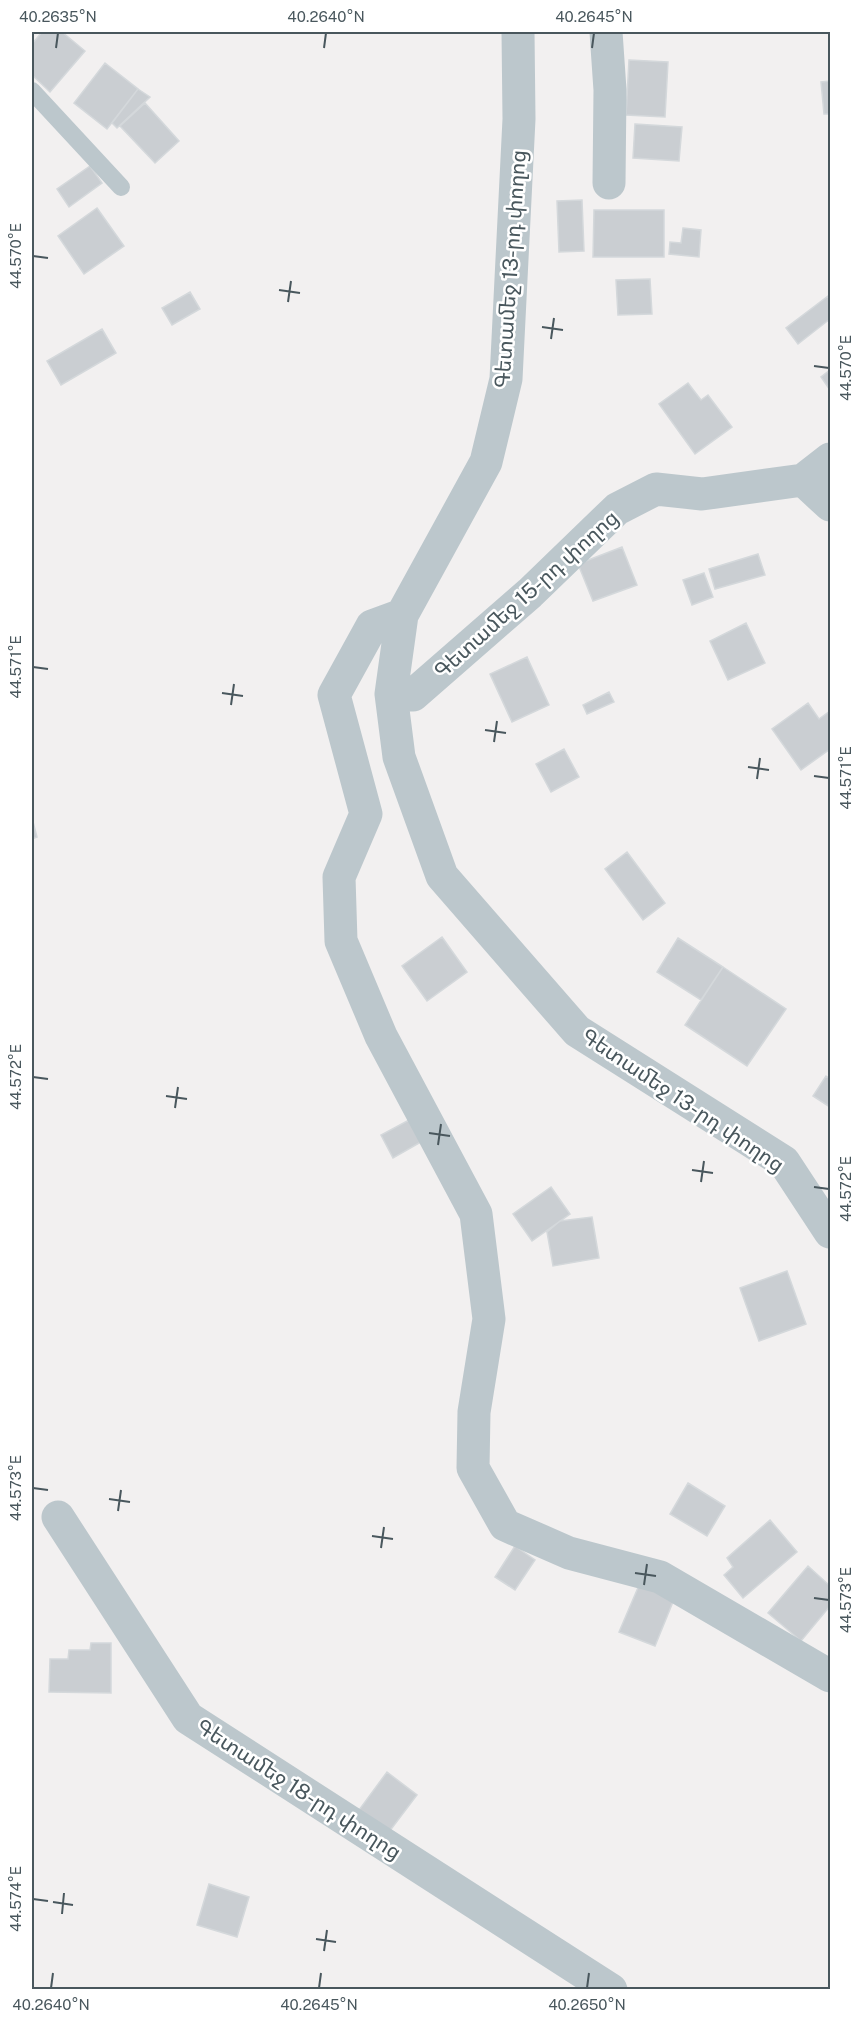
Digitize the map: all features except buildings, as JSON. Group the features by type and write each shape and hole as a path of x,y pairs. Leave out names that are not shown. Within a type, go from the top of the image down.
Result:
{"street":[{"name":"Գետամեջ 13-րդ փողոց","path":"518,32 519,119 506,379 486,462 402,615 391,694 399,757 442,876 577,1031 784,1162 831,1232"},
{"path":"606,32 610,90 609,183"},
{"path":"831,459 803,480 831,505"},
{"name":"Գետամեջ 15-րդ փողոց","path":"391,694 413,695 530,593 617,509 656,489 702,494 803,480"},
{"path":"402,615 372,626 334,695 366,814 339,877 341,941 381,1036 476,1214 489,1319 474,1412 473,1468 505,1525 569,1553 660,1577 831,1676"},
{"name":"Գետամեջ 18-րդ փողոց","path":"58,1517 188,1718 611,1989"}],"lane":[{"path":"32,91 121,187"}]}
